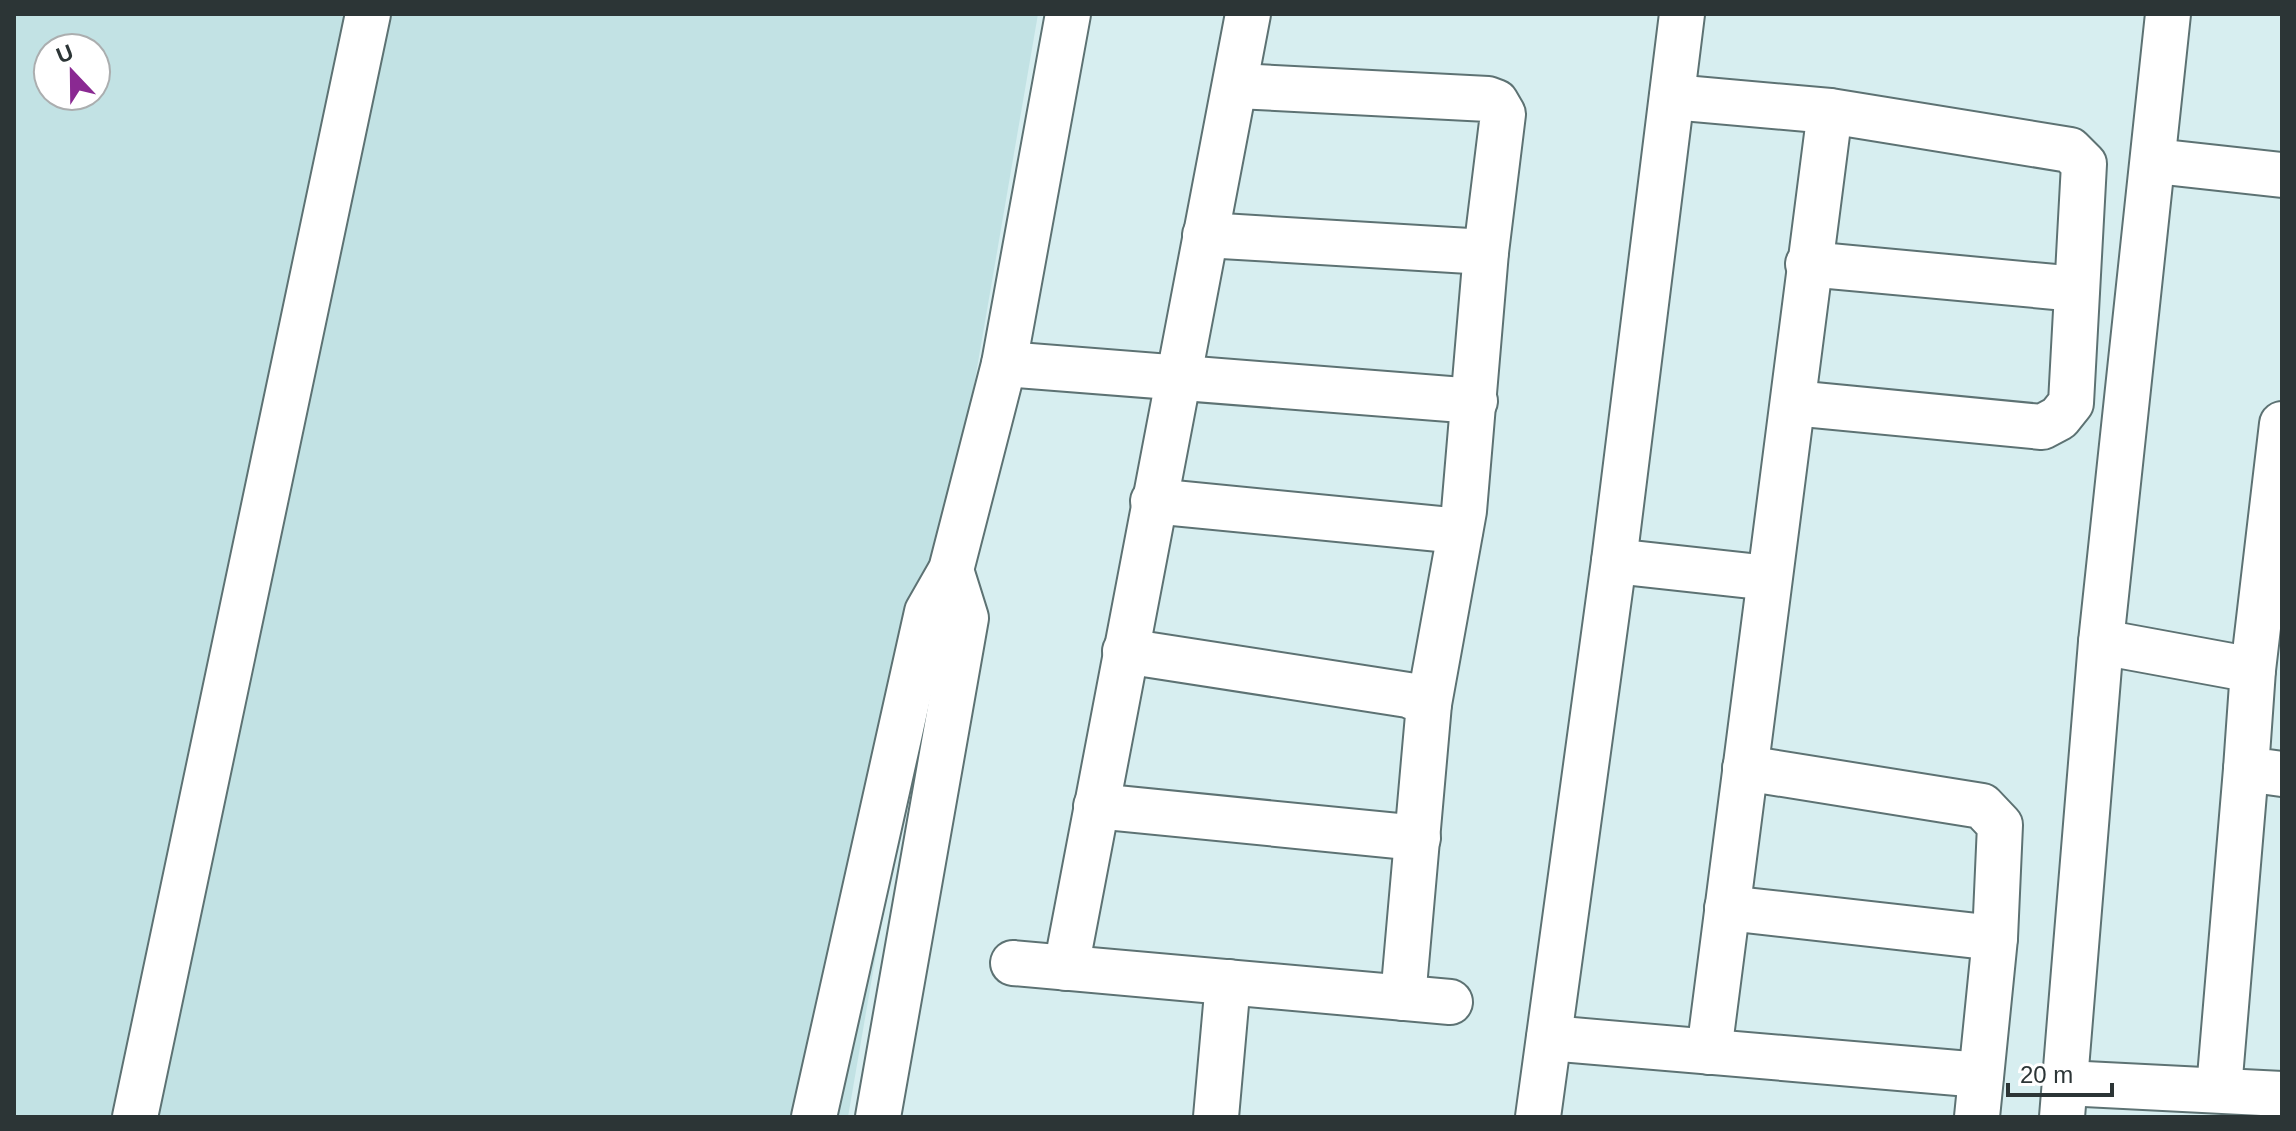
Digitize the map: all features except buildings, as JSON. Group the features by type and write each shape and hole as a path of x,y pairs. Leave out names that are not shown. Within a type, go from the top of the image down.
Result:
{"street":[{"path":"135,1117 368,14"},
{"path":"814,1117 927,612 951,570 1004,364 1068,14"},
{"path":"1066,968 1176,377 1237,86 1248,14"},
{"path":"1538,1117 1614,561 1682,14"},
{"path":"2168,14 2155,161 2101,642 2063,1100 2219,1089 2282,1094"},
{"path":"1237,86 1496,102 1503,114 1486,252 1475,401 1460,531 1429,704 1403,998"},
{"path":"1672,97 1830,111 2076,152 2084,164 2071,403 2059,418 2042,427 1793,403"},
{"path":"1709,1052 1830,111"},
{"path":"2155,161 2282,175"},
{"path":"1205,235 1486,252"},
{"path":"1808,264 2077,289"},
{"path":"1004,364 1475,401"},
{"path":"2219,1089 2264,772 2253,670 2279,492 2282,424"},
{"path":"1153,501 1460,531"},
{"path":"1614,561 1769,578"},
{"path":"878,1117 917,881 966,618 951,570"},
{"path":"2101,642 2253,670"},
{"path":"1125,651 1408,695 1429,704"},
{"path":"1549,1038 1709,1052 1979,1096 1995,938 2000,825 1982,806 1745,768"},
{"path":"1096,806 1418,838"},
{"path":"869,866 917,881"},
{"path":"1727,908 1995,938"},
{"path":"1013,963 1450,1002"},
{"path":"1216,1117 1228,982"}],"shaded area":[{"path":"14,14 1038,14 848,1117 14,1117"}]}
